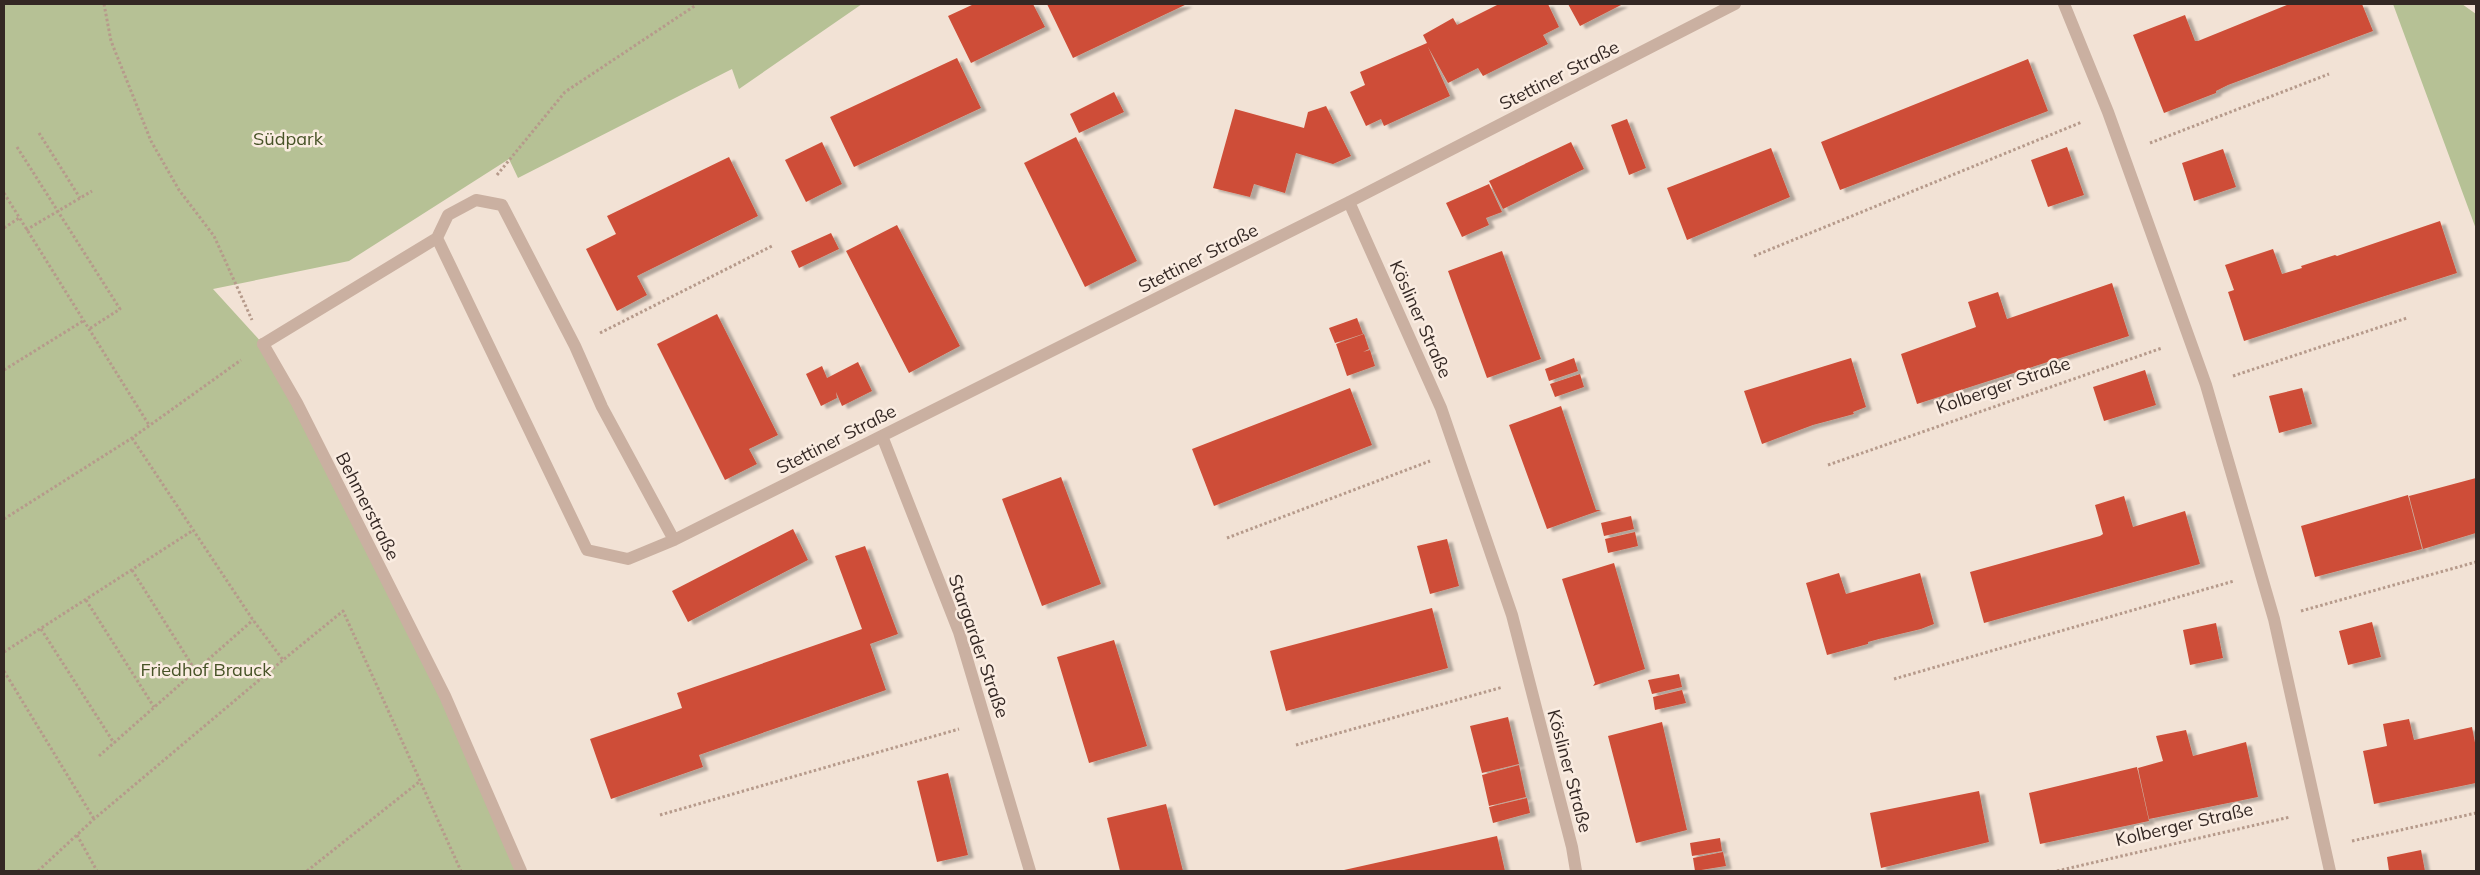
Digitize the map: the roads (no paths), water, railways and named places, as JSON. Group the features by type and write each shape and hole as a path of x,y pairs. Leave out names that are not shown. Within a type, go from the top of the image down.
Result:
{"street":[{"name":"Stettiner Straße","path":"437,238 587,550 628,559 674,540 1349,202 1735,4"},
{"path":"2064,4 2108,112 2206,385 2274,619 2326,846 2330,871"},
{"path":"437,238 448,214 476,200 502,205 575,346 602,407 674,540"},
{"name":"Kösliner Straße","path":"1349,202 1441,408 1512,615 1572,847 1576,871"},
{"name":"Behmerstraße","path":"437,238 263,344 297,403 445,696 521,871"},
{"name":"Stargarder Straße","path":"882,436 959,632 1030,871"}],"park label":[{"name":"Südpark","path":"288,138"},
{"name":"Friedhof Brauck","path":"206,669"}]}
